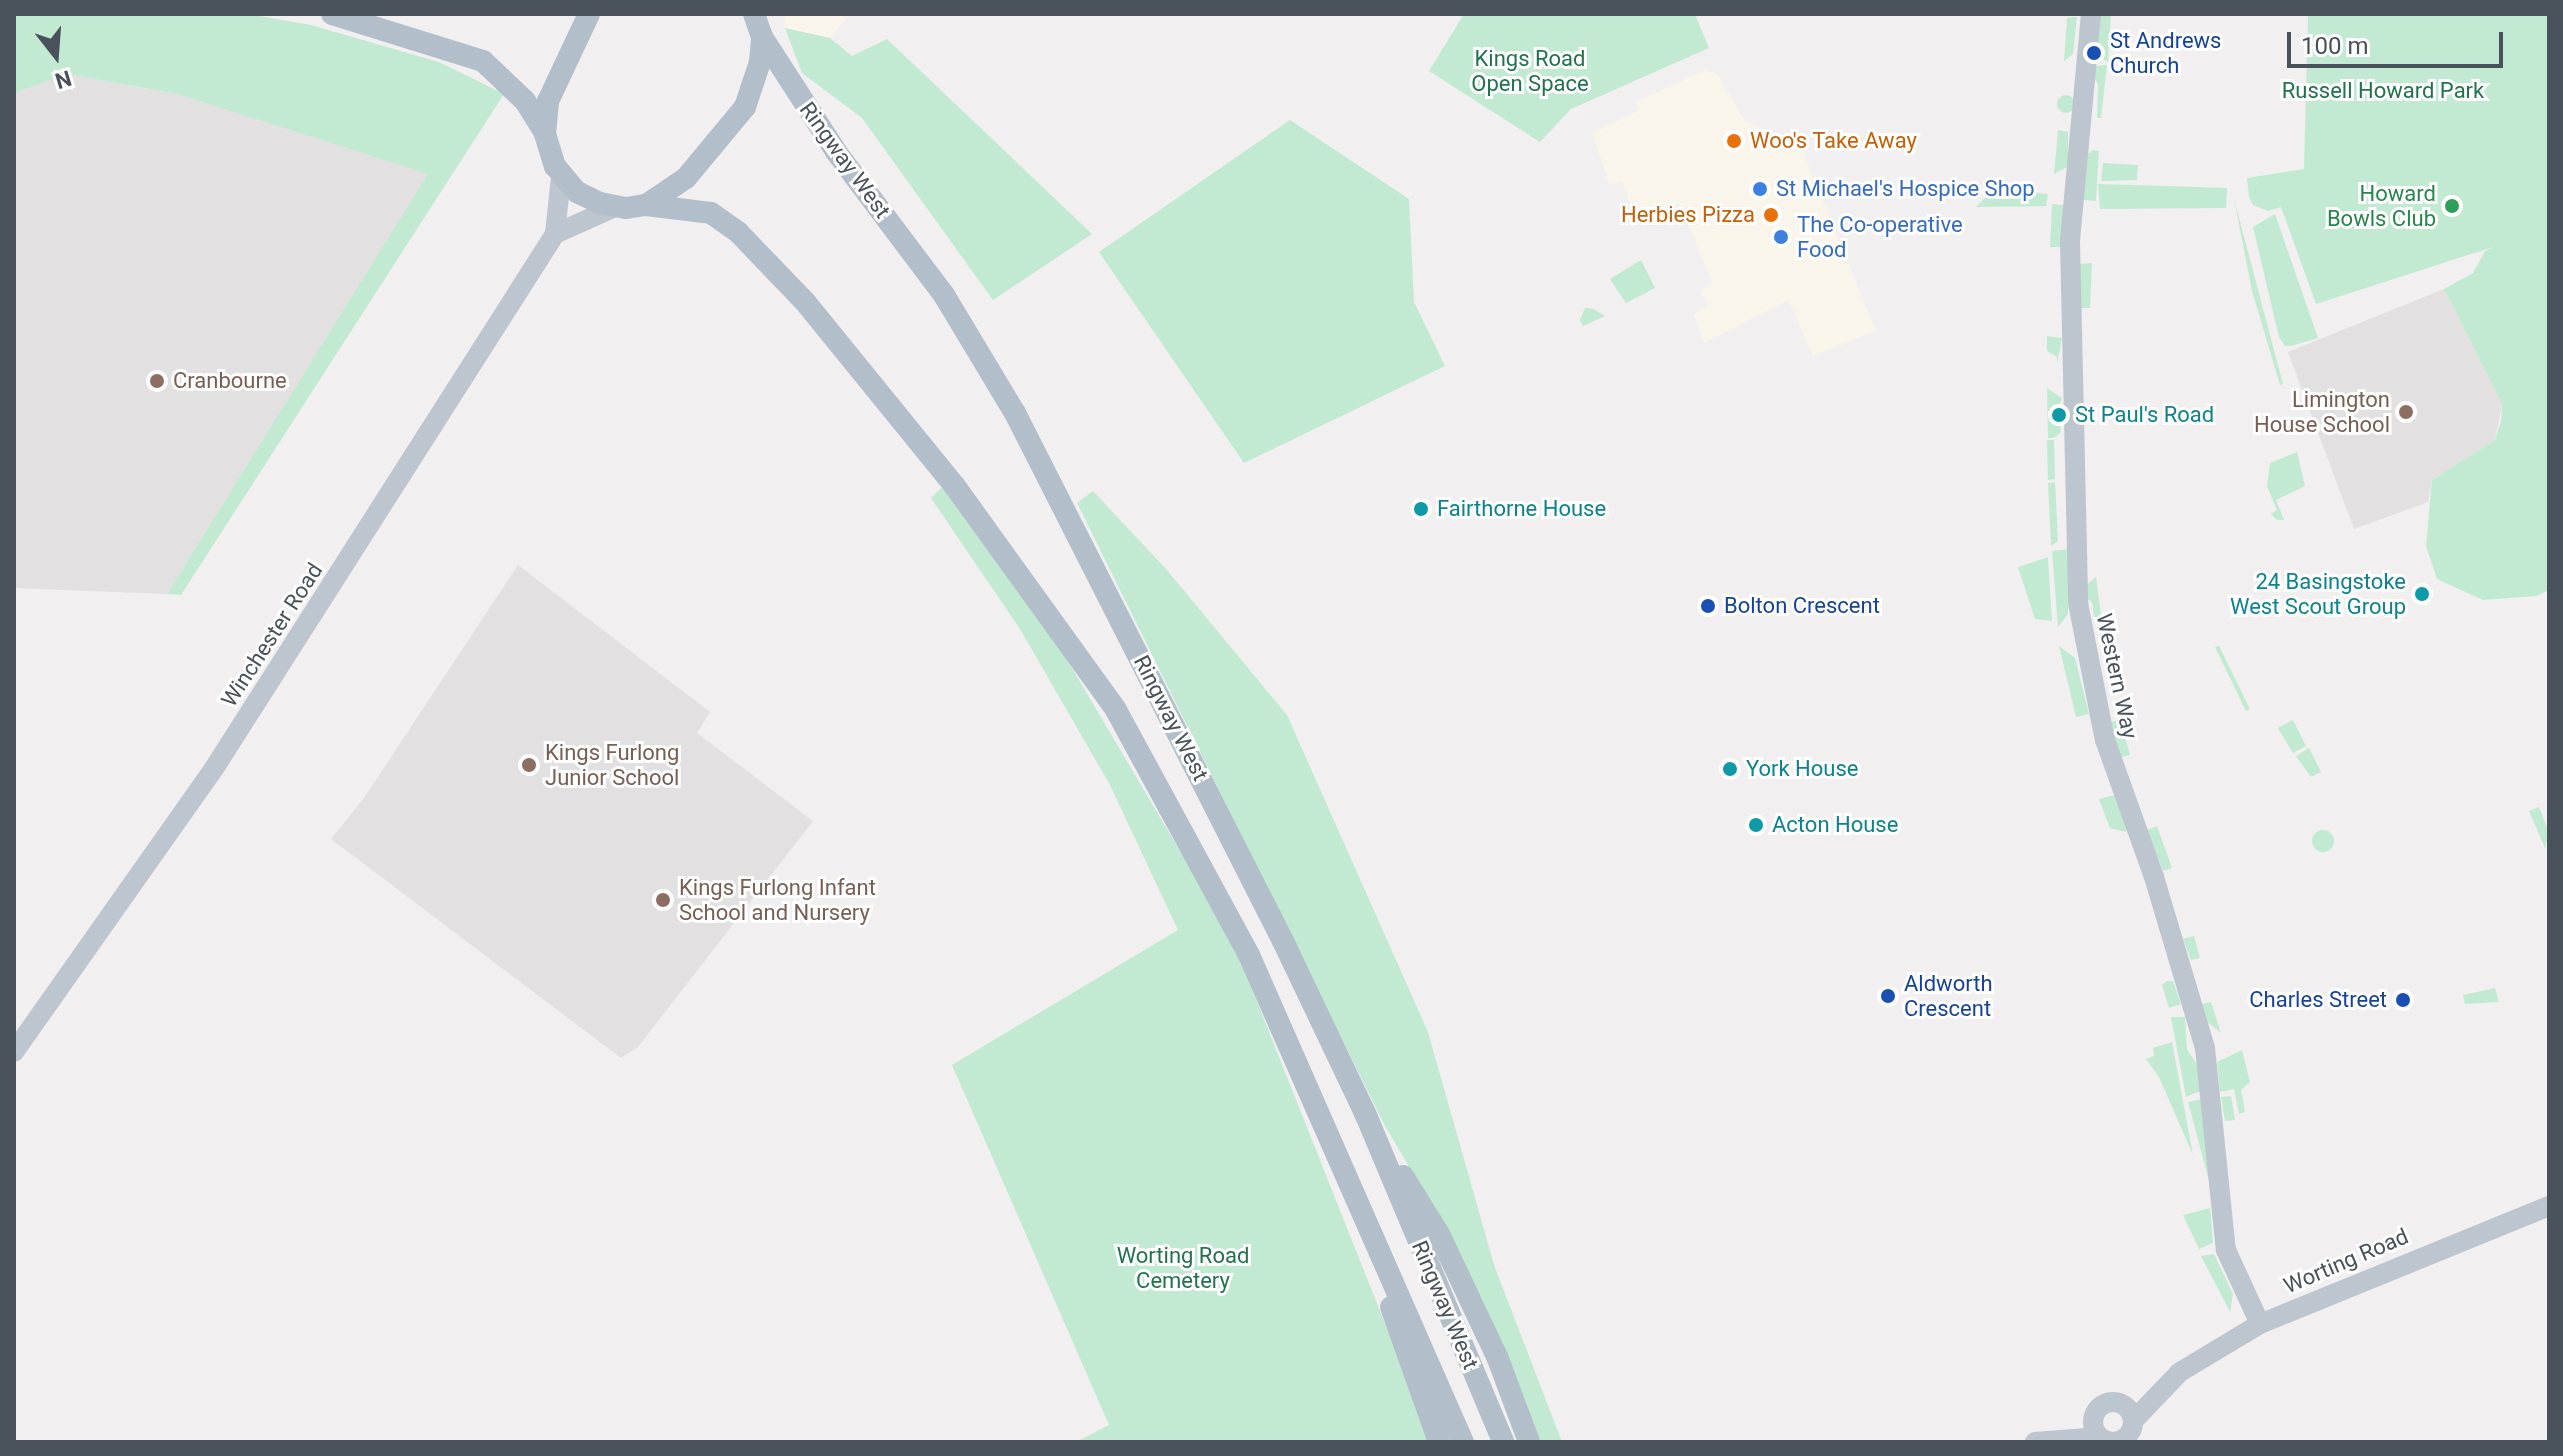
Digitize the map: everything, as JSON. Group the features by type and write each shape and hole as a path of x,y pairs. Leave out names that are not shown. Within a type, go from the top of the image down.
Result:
{"main road":[{"path":"332,14 483,61 517,91 545,134 561,177 577,192 617,206"},
{"path":"545,134 548,101 589,14"},
{"path":"646,205 686,178 745,107 757,80 762,37 754,14"},
{"name":"Ringway West","path":"762,37 837,153 944,295 1015,413 1283,941 1365,1113 1503,1442"},
{"name":"Ringway West","path":"617,206 696,207 738,232 892,405 1002,549 1116,710 1249,955 1327,1126 1463,1442"},
{"path":"1365,1113 1439,1234 1498,1359 1529,1442"},
{"path":"1327,1126 1439,1442"}],"street":[{"name":"Western Way","path":"2091,14 2070,242 2073,533 2079,614 2105,740 2154,877 2205,1048 2226,1250 2260,1324"},
{"name":"Winchester Road","path":"14,1052 215,767 497,318 555,234 561,177"},
{"path":"555,234 617,206"},
{"name":"Worting Road","path":"2128,1413 2148,1385 2172,1380 2198,1359 2260,1324 2549,1206"},
{"path":"2105,1404 2128,1413 2121,1440 2096,1427 2105,1404"}],"shaded area":[{"path":"784,14 850,14 830,38 785,28"},
{"path":"1705,70 1718,75 1744,120 1801,147 1876,331 1813,356 1789,300 1704,343 1694,314 1707,305 1700,291 1713,284 1679,203 1637,221 1622,182 1609,184 1593,133 1639,110 1636,102"},
{"name":"Cranbourne","path":"68,74 177,94 429,174 167,594 14,588 14,93"},
{"name":"Limington House School","path":"2444,289 2502,404 2495,440 2432,480 2428,502 2354,529 2288,352"},
{"name":"Kings Furlong Junior School","path":"518,565 710,712 697,733 813,821 638,1047 621,1058 331,839 364,798"}],"green space":[{"path":"248,14 311,25 439,62 504,94 181,595 167,594 428,174 177,94 68,74 14,93 14,16"},
{"name":"Kings Road Open Space","path":"1464,14 1695,14 1709,48 1571,109 1540,142 1429,71"},
{"path":"2099,14 2111,14 2108,62 2097,56"},
{"name":"Russell Howard Park","path":"2308,14 2549,14 2549,590 2536,596 2483,600 2437,579 2426,546 2432,480 2495,440 2501,421 2502,404 2444,289 2473,273 2485,251 2493,247 2316,304 2281,207 2268,211 2253,205 2249,197 2247,178 2304,169"},
{"path":"2077,17 2073,54 2064,61 2067,18"},
{"path":"785,28 830,38 852,56 887,39 1092,234 993,300 862,118 802,73"},
{"path":"2107,65 2101,118 2097,118 2098,84 2093,77 2096,66"},
{"path":"2066,95 2075,104 2066,113 2057,104"},
{"path":"1290,120 1409,199 1414,302 1445,366 1244,463 1099,252"},
{"path":"2058,130 2068,132 2068,158 2067,167 2054,174"},
{"path":"2093,150 2099,151 2096,201 2078,198 2081,159"},
{"path":"2103,163 2138,165 2137,180 2101,181"},
{"path":"2098,184 2227,188 2226,208 2100,209"},
{"path":"1993,190 2048,194 2046,206 1976,207"},
{"path":"2234,199 2283,384 2280,385 2252,291"},
{"path":"2052,204 2064,205 2061,247 2050,247"},
{"path":"2275,214 2318,338 2291,346 2285,346 2279,337 2253,227"},
{"path":"1641,260 1655,288 1626,303 1610,279"},
{"path":"2092,263 2090,308 2080,308 2080,264"},
{"path":"1585,308 1594,309 1605,316 1583,326 1580,320"},
{"path":"2047,336 2062,338 2057,365 2057,357 2047,351"},
{"path":"2047,388 2062,398 2057,411 2061,432 2054,438 2048,438"},
{"path":"2047,440 2054,440 2055,479 2048,480"},
{"path":"2297,452 2305,486 2276,500 2284,520 2277,520 2271,514 2277,510 2267,486 2270,463"},
{"path":"2055,482 2058,541 2051,546 2048,483"},
{"name":"Worting Road Cemetery","path":"942,487 1033,602 1233,941 1432,1442 1076,1442 1109,1425 952,1065 1178,930 1110,785 1020,629 931,498"},
{"path":"1093,491 1166,569 1287,715 1428,1032 1494,1265 1562,1442 1538,1442 1443,1225 1384,1124 1077,503"},
{"path":"2068,549 2068,614 2058,627 2052,551"},
{"path":"2048,557 2052,621 2035,619 2018,567"},
{"path":"2096,577 2102,622 2095,624 2092,602 2086,598 2086,585"},
{"path":"2059,646 2075,658 2089,714 2076,717"},
{"path":"2219,646 2250,709 2246,711 2215,647"},
{"path":"2120,720 2130,755 2119,758 2111,722"},
{"path":"2293,720 2306,746 2293,753 2278,728"},
{"path":"2309,748 2321,772 2311,777 2296,756"},
{"path":"2114,795 2128,828 2126,832 2110,828 2099,799"},
{"path":"2539,807 2549,832 2545,848 2529,811"},
{"path":"2157,826 2172,868 2163,871 2147,830"},
{"path":"2323,830 2331,833 2334,841 2331,849 2323,852 2315,849 2312,841 2315,833"},
{"path":"2194,936 2200,958 2191,960 2183,939"},
{"path":"2173,981 2181,1004 2169,1008 2162,985"},
{"path":"2495,988 2499,1002 2465,1004 2463,995"},
{"path":"2211,1002 2221,1033 2206,1021 2201,1004"},
{"path":"2171,1017 2185,1017 2187,1050 2197,1064 2202,1090 2186,1097"},
{"path":"2172,1042 2193,1155 2159,1077 2146,1059 2154,1056 2153,1048"},
{"path":"2242,1050 2250,1082 2241,1090 2245,1112 2239,1114 2234,1089 2220,1092 2217,1062"},
{"path":"2231,1096 2235,1120 2225,1121 2221,1097"},
{"path":"2202,1099 2212,1192 2188,1102"},
{"path":"2210,1208 2213,1243 2199,1249 2183,1215"},
{"path":"2214,1254 2233,1294 2230,1312 2201,1256"}],"place":[{"name":"St Andrews Church","path":"2094,53"},
{"name":"Woo's Take Away","path":"1734,141"},
{"name":"St Michael's Hospice Shop","path":"1760,189"},
{"name":"Howard Bowls Club","path":"2452,206"},
{"name":"Herbies Pizza","path":"1771,215"},
{"name":"The Co-operative Food","path":"1781,237"},
{"name":"Cranbourne","path":"157,381"},
{"name":"Limington House School","path":"2406,412"},
{"name":"St Paul's Road","path":"2059,415"},
{"name":"Fairthorne House","path":"1421,509"},
{"name":"24 Basingstoke West Scout Group","path":"2422,594"},
{"name":"Bolton Crescent","path":"1708,606"},
{"name":"Kings Furlong Junior School","path":"529,765"},
{"name":"York House","path":"1730,769"},
{"name":"Acton House","path":"1756,825"},
{"name":"Kings Furlong Infant School and Nursery","path":"663,900"},
{"name":"Aldworth Crescent","path":"1888,996"},
{"name":"Charles Street","path":"2403,1000"}]}
